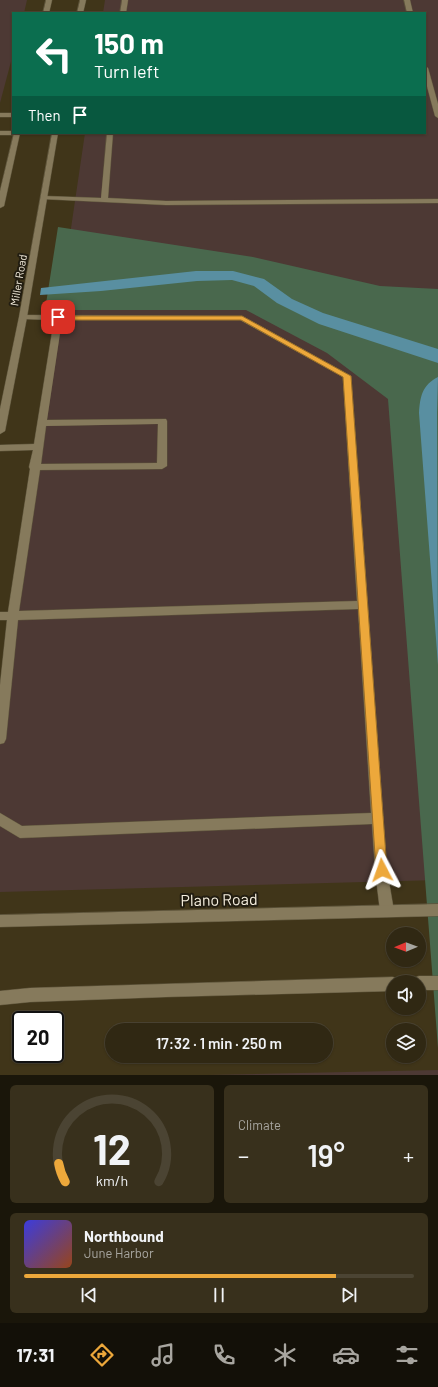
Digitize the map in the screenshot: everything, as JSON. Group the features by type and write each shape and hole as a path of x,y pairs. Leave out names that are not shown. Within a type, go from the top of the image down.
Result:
{"main road":[{"path":"46,12 49,0"},
{"path":"80,12 83,0"},
{"path":"123,12 125,0"},
{"path":"406,0 410,12"},
{"path":"426,72 438,116"},
{"path":"0,115 12,115"},
{"path":"0,134 12,133"},
{"path":"0,206 17,134"},
{"name":"Miller Road","path":"0,431 23,318 55,134"},
{"path":"104,200 110,134"},
{"path":"44,198 166,203 438,201"},
{"path":"0,739 13,615 37,447 58,317"},
{"path":"23,318 242,318 347,376 378,818 387,911"},
{"path":"34,467 162,466 163,421 41,423"},
{"path":"0,448 37,447"},
{"path":"0,616 363,605"},
{"path":"0,819 20,832 378,818"},
{"name":"Plano Road","path":"0,921 438,910"},
{"path":"426,983 438,983"},
{"path":"0,998 30,995 166,990 386,984"}],"shaded area":[{"path":"0,0 27,0 24,12 12,12 12,58 0,103"},
{"path":"105,0 438,0 438,880 0,892 0,711 85,134 426,134 426,12 103,12"},
{"path":"438,1070 438,1075 207,1075"}],"green space":[{"path":"58,227 253,257 380,286 438,289 438,1048 388,399 327,353 246,310 45,310"}],"water":[{"path":"196,271 233,271 264,279 292,299 323,313 438,349 438,363 319,324 277,303 254,286 232,280 197,281 101,291 40,295 41,288"},
{"path":"438,377 438,665 419,413 421,397 425,388"}],"route":[{"path":"58,317 242,318 347,376 382,870"}]}
